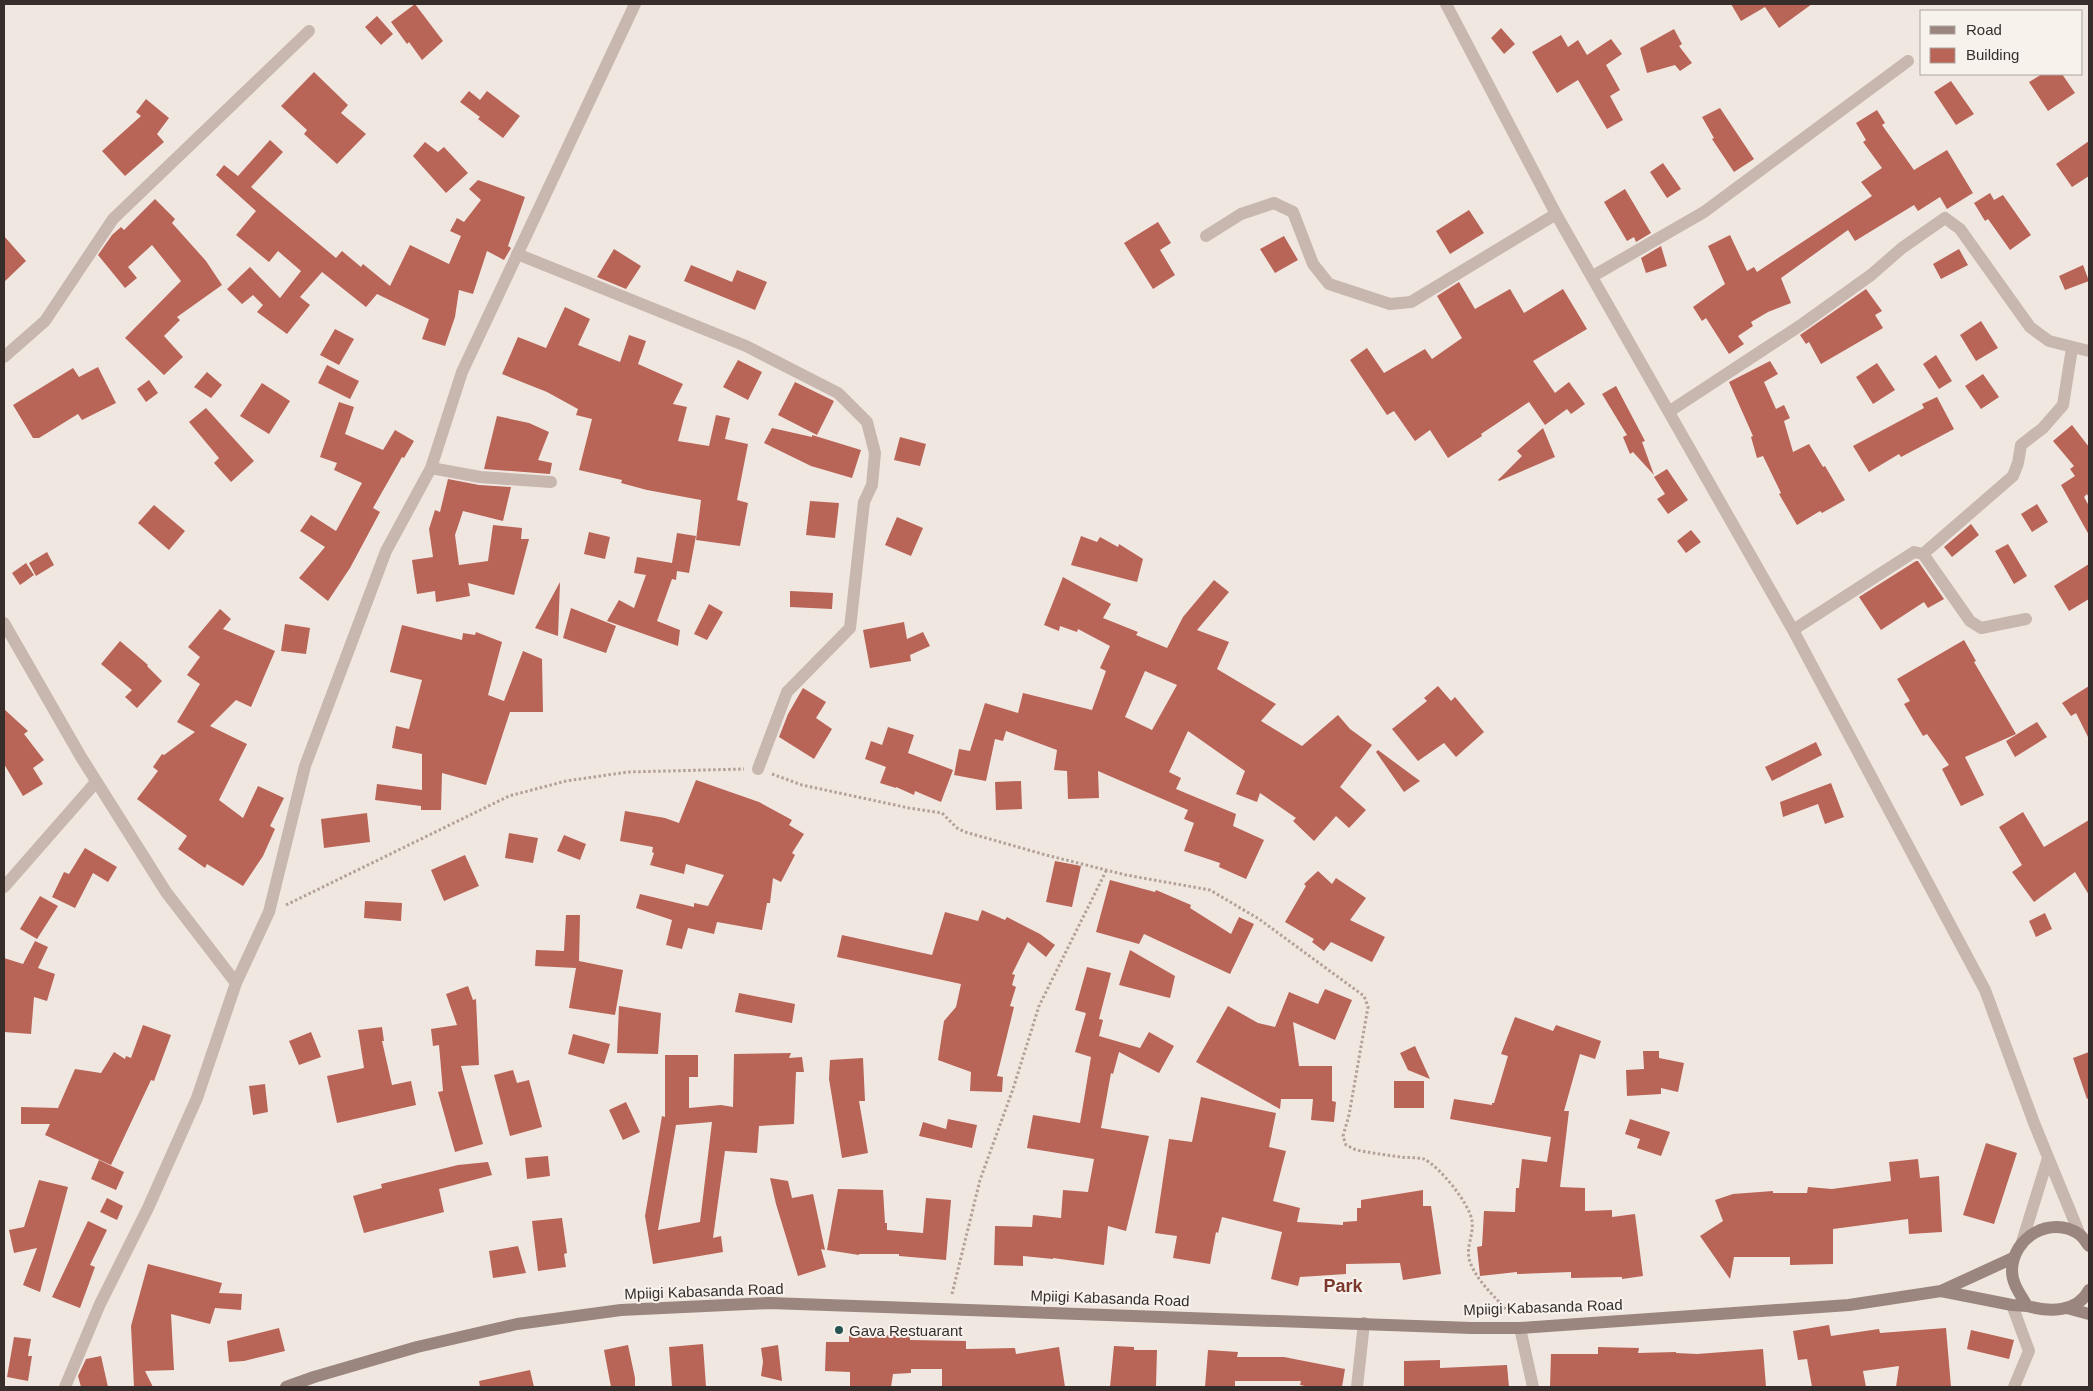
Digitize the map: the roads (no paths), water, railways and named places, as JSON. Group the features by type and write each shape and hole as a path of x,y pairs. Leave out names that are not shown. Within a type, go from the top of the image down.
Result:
{"main road":[{"path":"2027,1306 2015,1285 2012,1272 2014,1258 2022,1242 2038,1230 2057,1227 2080,1234 2089,1246"},
{"name":"Mpiigi Kabasanda Road","path":"286,1387 417,1347 516,1324 621,1310 770,1303 1520,1328 1849,1305 1941,1291 2014,1258"},
{"path":"2067,1308 2078,1302 2089,1290"},
{"name":"Mpiigi Kabasanda Road","path":"1941,1291 2012,1305 2050,1310 2067,1308"},
{"path":"2067,1308 2089,1314"}],"street":[{"path":"66,1387 100,1304 148,1208 197,1098 236,983 269,912 308,757 386,551 431,468 462,372 634,4"},
{"path":"1446,4 1556,214 1670,411 1793,630 1985,990 2048,1158 2061,1184 2080,1234"},
{"path":"4,357 45,321 113,220 309,31"},
{"path":"1593,276 1704,212 1908,61"},
{"path":"1206,236 1241,214 1274,202 1293,212 1313,264 1329,284 1390,304 1411,302 1556,214"},
{"path":"1670,411 1804,323 1871,275 1902,248 1945,218 1960,229 2030,327 2049,341 2089,351"},
{"path":"517,254 746,346 838,394 867,422 875,453 872,485 864,502 850,628 788,692 758,769"},
{"path":"1923,554 2013,476 2018,463 2021,445 2043,428 2063,405 2072,348"},
{"path":"431,468 480,477 551,482"},
{"path":"1793,630 1914,552 1923,554 1970,621 1981,628 2026,619"},
{"path":"4,623 96,782 166,892 236,983"},
{"path":"4,887 96,782"},
{"path":"2022,1242 2048,1158"},
{"path":"2012,1305 2030,1351 2014,1387"},
{"path":"1356,1387 1364,1323"},
{"path":"1520,1328 1533,1387"}],"place":[{"name":"Gava Restuarant","path":"839,1330"}],"district":[{"name":"Park","path":"1343,1286"}]}
